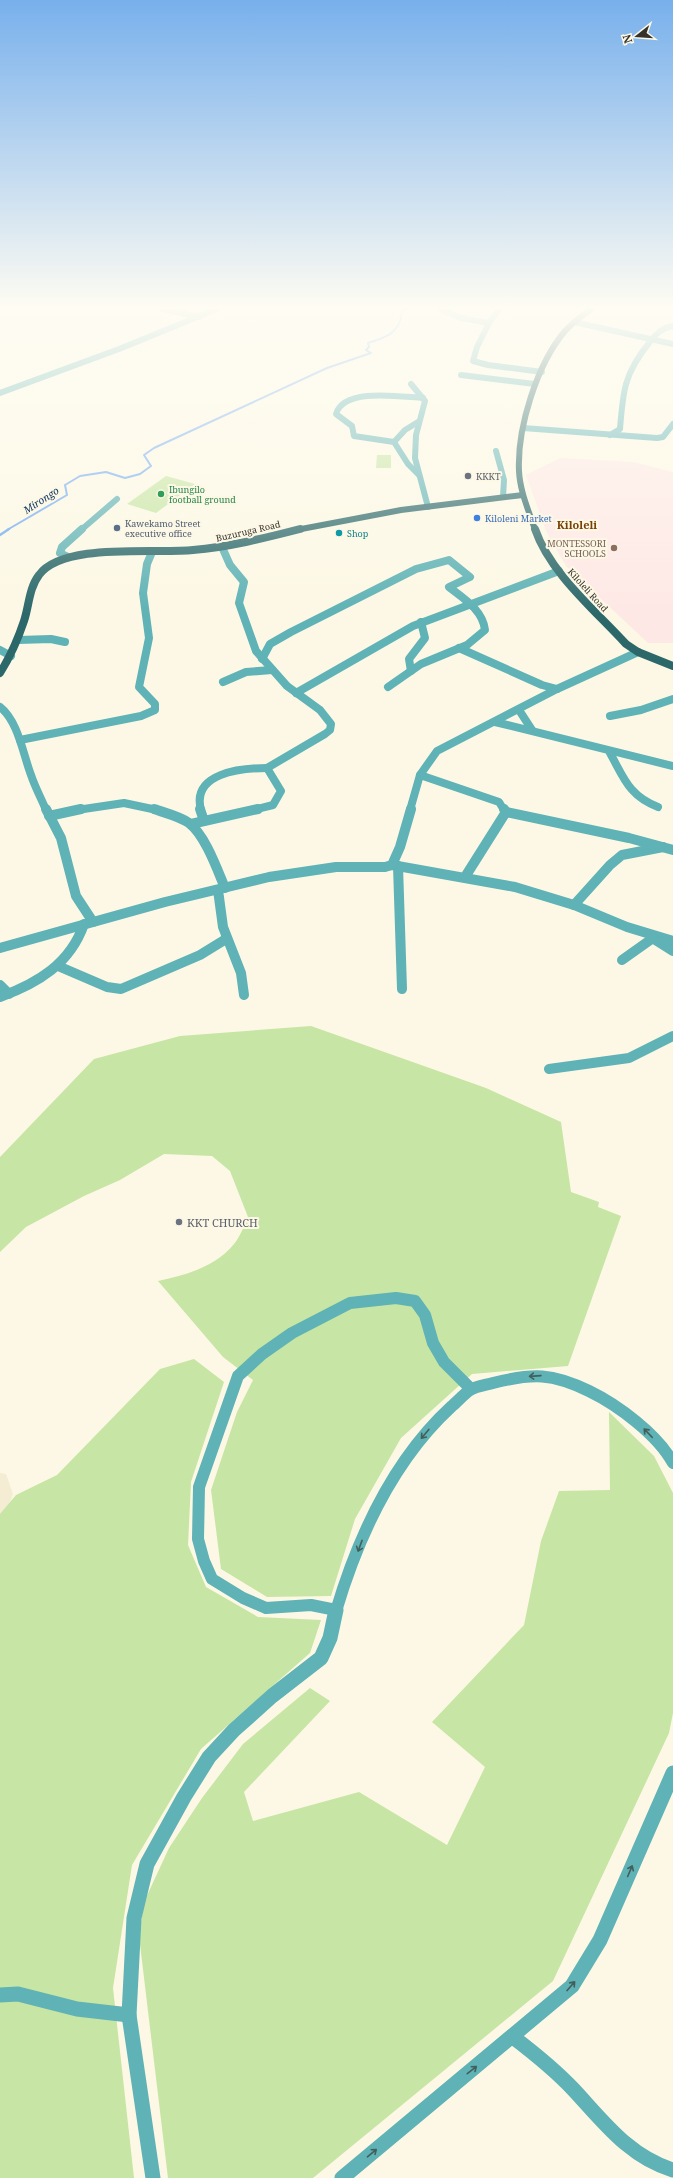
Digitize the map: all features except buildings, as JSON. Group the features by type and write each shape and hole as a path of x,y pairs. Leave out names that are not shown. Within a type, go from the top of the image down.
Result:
{"main road":[{"name":"Kiloleli Road","path":"528,411 523,428 519,471 523,495 537,539 559,571 617,636 638,652 673,666"},
{"name":"Buzuruga Road","path":"0,673 11,656 18,640 33,580 50,564 68,557 91,554 222,548 327,523 428,507 523,495"}],"street":[{"path":"337,411 337,416 352,426 354,436 394,442"},
{"path":"422,411 418,422 415,458 428,507"},
{"path":"610,435 620,429 622,411"},
{"path":"394,442 406,430 418,422"},
{"path":"523,428 610,435 661,437 673,424"},
{"path":"394,442 408,465 419,475"},
{"path":"496,451 505,481 506,491 504,497"},
{"path":"68,557 60,553 62,547 117,499"},
{"path":"204,821 198,798 200,790 205,783 225,773 254,768 267,768 330,730 331,724 328,718 320,710 296,694 272,670 256,651 239,603 244,582 230,566 222,548"},
{"path":"20,740 141,716 155,710 155,704 138,687 149,638 144,593 147,564 152,552"},
{"path":"262,659 270,644 291,632 407,573 435,563 451,561 470,575 470,578 449,586 472,605 486,628 475,639 411,671 388,687"},
{"path":"296,694 421,622 472,605 559,571"},
{"path":"411,671 409,660 424,638 421,622"},
{"path":"18,640 52,639 65,642"},
{"path":"459,648 542,685 557,689"},
{"path":"0,650 11,656"},
{"path":"402,989 395,865 420,775 437,751 519,710 557,689 638,652"},
{"path":"223,682 246,672 272,670"},
{"path":"610,716 641,710 673,699"},
{"path":"0,707 5,711 20,740 31,776 49,816 61,838 76,896 89,923"},
{"path":"519,710 532,730"},
{"path":"495,722 532,730 610,753 673,766"},
{"path":"610,753 629,789 636,797 644,803 658,807"},
{"path":"191,824 273,805 281,791 267,768"},
{"path":"420,775 499,802 506,812 669,849"},
{"path":"49,816 91,806 133,803 159,810 191,824 209,853 222,889 220,918 226,939 240,972 244,986 244,995"},
{"path":"465,877 506,812"},
{"path":"574,905 610,865 622,855 669,849"},
{"path":"0,948 89,923 222,889 301,871 336,867 385,867 395,865 515,887 574,905 641,931 673,941"},
{"path":"0,985 4,996 29,986 58,966 68,956 89,923"},
{"path":"641,931 673,951"},
{"path":"622,960 653,938"},
{"path":"58,966 99,984 121,989 131,986 154,973 203,954 226,939"},
{"path":"549,1069 629,1058 673,1036"},
{"path":"336,1610 311,1605 266,1608 243,1598 212,1579 204,1561 198,1540 199,1487 238,1376 268,1350 292,1333 327,1314 350,1303 396,1298 415,1301 425,1315 433,1343 444,1362 458,1378 471,1389"},
{"path":"153,2178 129,2015 134,1918 147,1864 184,1797 209,1757 234,1730 272,1696 321,1658 330,1638 336,1610 363,1536 408,1454 435,1422 471,1389 517,1378 543,1376 569,1381 602,1397 632,1420 668,1454 673,1463"},
{"path":"342,2178 513,2037 572,1986 600,1940 673,1773"},
{"path":"0,1995 18,1994 77,2008 129,2015"},
{"path":"513,2037 561,2076 625,2143 643,2158 661,2168 673,2170"}],"shaded area":[{"name":"MONTESSORI SCHOOLS","path":"560,458 633,462 673,472 673,643 648,643 566,566 546,531 526,475"},
{"path":"0,1473 6,1474 13,1494 5,1516 0,1549"}],"green space":[{"path":"377,455 391,455 391,468 376,468"},
{"name":"Ibungilo football ground","path":"166,476 195,484 156,513 127,504"},
{"path":"311,1026 486,1088 561,1122 571,1192 599,1202 598,1207 621,1216 568,1366 472,1374 401,1438 355,1519 331,1596 267,1597 221,1569 211,1490 237,1412 253,1380 223,1357 158,1281 189,1273 209,1264 218,1259 236,1241 248,1217 230,1171 212,1156 164,1154 120,1180 84,1196 26,1227 0,1252 0,1157 94,1059 180,1036"},
{"path":"194,1359 224,1382 191,1482 188,1545 206,1587 258,1617 321,1620 310,1653 201,1749 132,1865 113,1988 134,2178 0,2178 0,1514 16,1495 57,1475 160,1369"},
{"path":"609,1412 654,1456 673,1493 673,1713 669,1733 553,1981 313,2178 168,2178 139,1936 144,1902 169,1848 202,1798 243,1744 310,1688 330,1701 244,1792 253,1821 359,1792 447,1845 485,1767 432,1722 524,1625 541,1541 559,1491 610,1490"}],"waterway":[{"name":"Mirongo","path":"7,530 67,495 65,485 80,476 106,472 125,478 140,474 151,466 144,455 154,448 235,411"},
{"name":"Mirongo","path":"0,535 9,529"}],"place":[{"name":"KKKT","path":"468,476"},
{"name":"Ibungilo football ground","path":"161,494"},
{"name":"Kiloleni Market","path":"477,518"},
{"name":"Kawekamo Street executive office","path":"117,528"},
{"name":"Shop","path":"339,533"},
{"name":"MONTESSORI SCHOOLS","path":"614,548"},
{"name":"KKT CHURCH","path":"179,1222"}],"district":[{"name":"Kiloleli","path":"577,524"}]}
